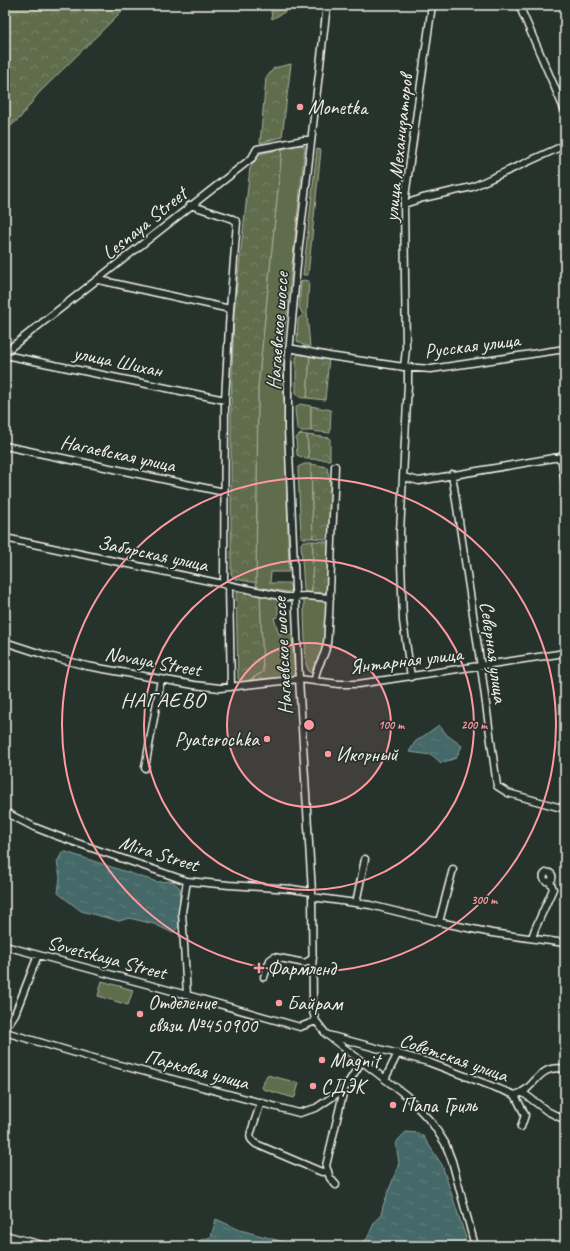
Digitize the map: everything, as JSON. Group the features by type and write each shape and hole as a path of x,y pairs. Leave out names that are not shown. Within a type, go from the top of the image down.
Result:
{"street":[{"name":"Нагаевское шоссе","path":"327,5 310,140 289,348 288,429 299,679 312,894 313,1012 316,1021 326,1034 407,1096 432,1123 445,1143 452,1161 475,1246"},
{"name":"улица Механизаторов","path":"411,677 403,621 400,532 408,384 406,368 404,204 432,5"},
{"path":"518,5 565,112"},
{"name":"Lesnaya Street","path":"5,354 99,280 190,205 252,158 257,150 310,140"},
{"path":"404,204 423,198 472,187 565,145"},
{"path":"190,205 233,219 237,222 225,400 224,492 231,687"},
{"path":"99,280 230,309"},
{"name":"Русская улица","path":"289,348 406,368 431,370 565,349"},
{"name":"улица Шихан","path":"5,354 225,400"},
{"name":"Нагаевская улица","path":"5,446 224,492"},
{"path":"403,477 419,481 452,474 563,456 565,483"},
{"path":"315,681 315,672 327,648 335,466"},
{"name":"Северная улица","path":"452,474 481,667 496,786 508,793 565,809"},
{"name":"Заборская улица","path":"5,538 285,597 295,596 330,598"},
{"name":"Novaya Street","path":"5,642 45,655 87,666 220,688 299,679"},
{"name":"Янтарная улица","path":"299,679 358,684 481,667 565,653"},
{"path":"145,768 161,679"},
{"name":"Mira Street","path":"5,812 34,827 57,836 187,881 229,886 292,889 499,934 565,943"},
{"path":"356,903 365,859"},
{"path":"439,922 453,869"},
{"path":"187,881 182,912 187,995"},
{"path":"532,938 553,889 550,881"},
{"name":"Sovetskaya Street","path":"5,946 300,1027 316,1021"},
{"path":"5,1029 15,1014 38,955"},
{"path":"264,977 270,960 274,957 305,963 312,958"},
{"name":"Парковая улица","path":"5,1032 86,1056 299,1113 316,1108 344,1089 362,1061"},
{"name":"Советская улица","path":"326,1034 428,1062 515,1095 522,1092 542,1073 559,1068 565,1069"},
{"path":"385,1078 398,1053"},
{"path":"336,1185 330,1178 326,1166 344,1089"},
{"path":"522,1092 547,1111 565,1120"},
{"path":"515,1095 525,1115 521,1127"},
{"path":"261,1102 251,1132 251,1140 256,1144 317,1170 322,1172 328,1171"},
{"path":"5,1235 46,1246"}],"green space":[{"path":"5,5 128,5 38,94 20,118 5,131"},
{"path":"278,5 297,5 272,19 271,11"},
{"path":"291,64 282,137 260,143 266,78 274,68"},
{"path":"299,145 305,146 283,347 281,352 283,357 289,572 271,572 270,583 289,583 291,589 288,592 257,587 256,583 258,387 282,149"},
{"path":"282,149 258,387 256,583 235,579 231,574 231,406 234,312 250,168 259,154"},
{"path":"317,149 321,150 308,275 303,275"},
{"path":"303,280 309,281 307,313 310,347 297,341 298,319 303,315 299,307 301,282"},
{"path":"300,352 310,355 307,398 299,397 296,393 296,357"},
{"path":"310,355 329,358 325,400 307,398"},
{"path":"300,404 311,406 311,431 300,431 297,429 295,409"},
{"path":"311,406 331,410 330,433 311,431"},
{"path":"302,434 307,435 309,459 297,455 296,438"},
{"path":"307,435 330,438 330,460 309,459"},
{"path":"304,464 311,464 313,538 301,537 298,467"},
{"path":"311,464 327,467 331,487 330,540 313,538"},
{"path":"303,541 313,541 312,593 307,593 304,590 301,544"},
{"path":"313,541 330,542 327,593 312,593"},
{"path":"236,592 260,594 263,672 244,683 238,679"},
{"path":"260,594 278,599 278,617 274,618 279,634 288,633 292,636 294,676 250,680 263,672"},
{"path":"304,598 327,600 324,646 312,673 309,672 306,665"},
{"path":"102,981 133,990 128,1005 98,996"},
{"path":"267,1075 299,1083 295,1097 294,1098 263,1089 262,1087"}],"water":[{"path":"439,725 447,735 462,746 456,758 441,763 432,755 409,752 415,742"},
{"path":"63,851 157,882 172,881 180,888 179,926 173,933 154,924 129,918 119,921 81,911 58,893 60,877 57,862"},
{"path":"406,1132 418,1133 423,1136 442,1165 466,1238 461,1246 353,1246 367,1239 375,1221 381,1215 399,1163 396,1145 398,1140"},
{"path":"216,1219 240,1230 284,1242 293,1246 189,1246 211,1237"}],"place":[{"name":"Monetka","path":"300,107"},
{"name":"Pyaterochka","path":"267,739"},
{"name":"Икорный","path":"328,754"},
{"name":"Фармленд","path":"259,968"},
{"name":"Байрам","path":"279,1003"},
{"name":"Отделение связи №450900","path":"140,1014"},
{"name":"Magnit","path":"322,1060"},
{"name":"СДЭК","path":"313,1086"},
{"name":"Папа Гриль","path":"393,1105"}],"district":[{"name":"НАГАЕВО","path":"163,699"}]}
